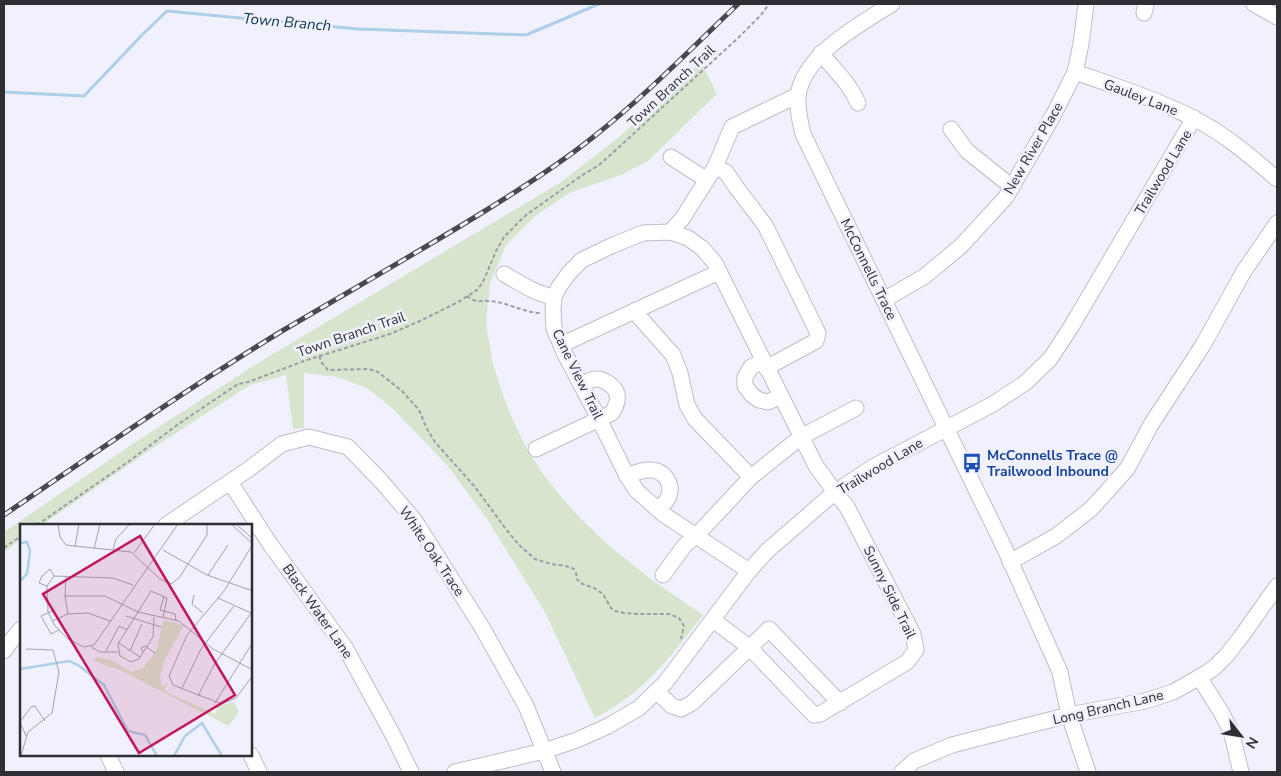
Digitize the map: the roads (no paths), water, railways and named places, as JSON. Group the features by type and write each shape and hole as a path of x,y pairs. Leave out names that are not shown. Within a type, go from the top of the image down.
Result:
{"street":[{"name":"McConnells Trace","path":"892,4 854,28 821,53 806,72 798,94 799,116 803,134 946,428 1060,672 1069,715 1088,772"},
{"name":"New River Place","path":"884,300 925,276 960,246 1006,197 1054,114 1075,72 1086,4"},
{"path":"1254,4 1277,17"},
{"path":"821,53 844,79 858,103"},
{"name":"Gauley Lane","path":"1075,72 1153,100 1194,118 1237,145 1277,179"},
{"path":"670,232 682,219 716,167 732,127 798,94"},
{"name":"Trailwood Lane","path":"455,772 544,751 577,740 608,726 639,708 665,683 749,571 767,551 835,492 873,467 993,404 1025,382 1050,359 1071,327 1194,118"},
{"path":"951,129 967,151 1012,187"},
{"path":"671,157 707,180"},
{"path":"716,167 726,172 765,225 818,333 816,341 765,364 750,367 745,377 745,386 752,396 768,402 780,396"},
{"path":"1010,562 1056,536 1092,509 1127,469 1152,423 1203,345 1244,271 1277,223"},
{"name":"Cane View Trail","path":"749,571 657,509 637,491 627,476 554,329 553,309 549,296 559,287 568,273 582,260 643,233 670,232 688,238 702,248 715,264 816,466 835,492"},
{"path":"561,345 719,272"},
{"path":"504,274 549,296"},
{"path":"634,311 673,355 680,373 687,404 695,419 751,477"},
{"path":"536,449 612,413 617,403 617,394 610,385 603,380 594,379 581,385"},
{"path":"664,575 685,545 696,536 751,477 801,436 856,408"},
{"name":"White Oak Trace","path":"167,524 282,444 309,437 348,447 382,482 415,521 483,629 526,706 553,772"},
{"path":"627,476 643,470 652,470 669,480 671,489 668,500 657,509"},
{"name":"Black Water Lane","path":"230,482 270,544 346,649 394,738 410,772"},
{"name":"Sunny Side Trail","path":"713,620 749,647 814,715 820,714 840,703 907,662 916,650 913,634 847,507 835,492"},
{"name":"Long Branch Lane","path":"902,772 914,760 952,745 1069,715 1145,701 1173,692 1215,667 1226,656 1277,586"},
{"path":"656,691 672,706 681,709 692,703 769,628 840,703"},
{"path":"4,651 20,630"},
{"path":"1199,677 1231,732 1241,772"},
{"path":"108,756 116,772"},
{"path":"251,756 259,772"}],"waterway":[{"name":"Town Branch","path":"4,92 84,96 167,11 358,29 526,35 599,4"}],"railway":[{"path":"4,515 211,375 456,229 551,168 592,138 630,106 738,4"}],"place":[{"name":"McConnells Trace @ Trailwood Inbound","path":"972,463"}]}
